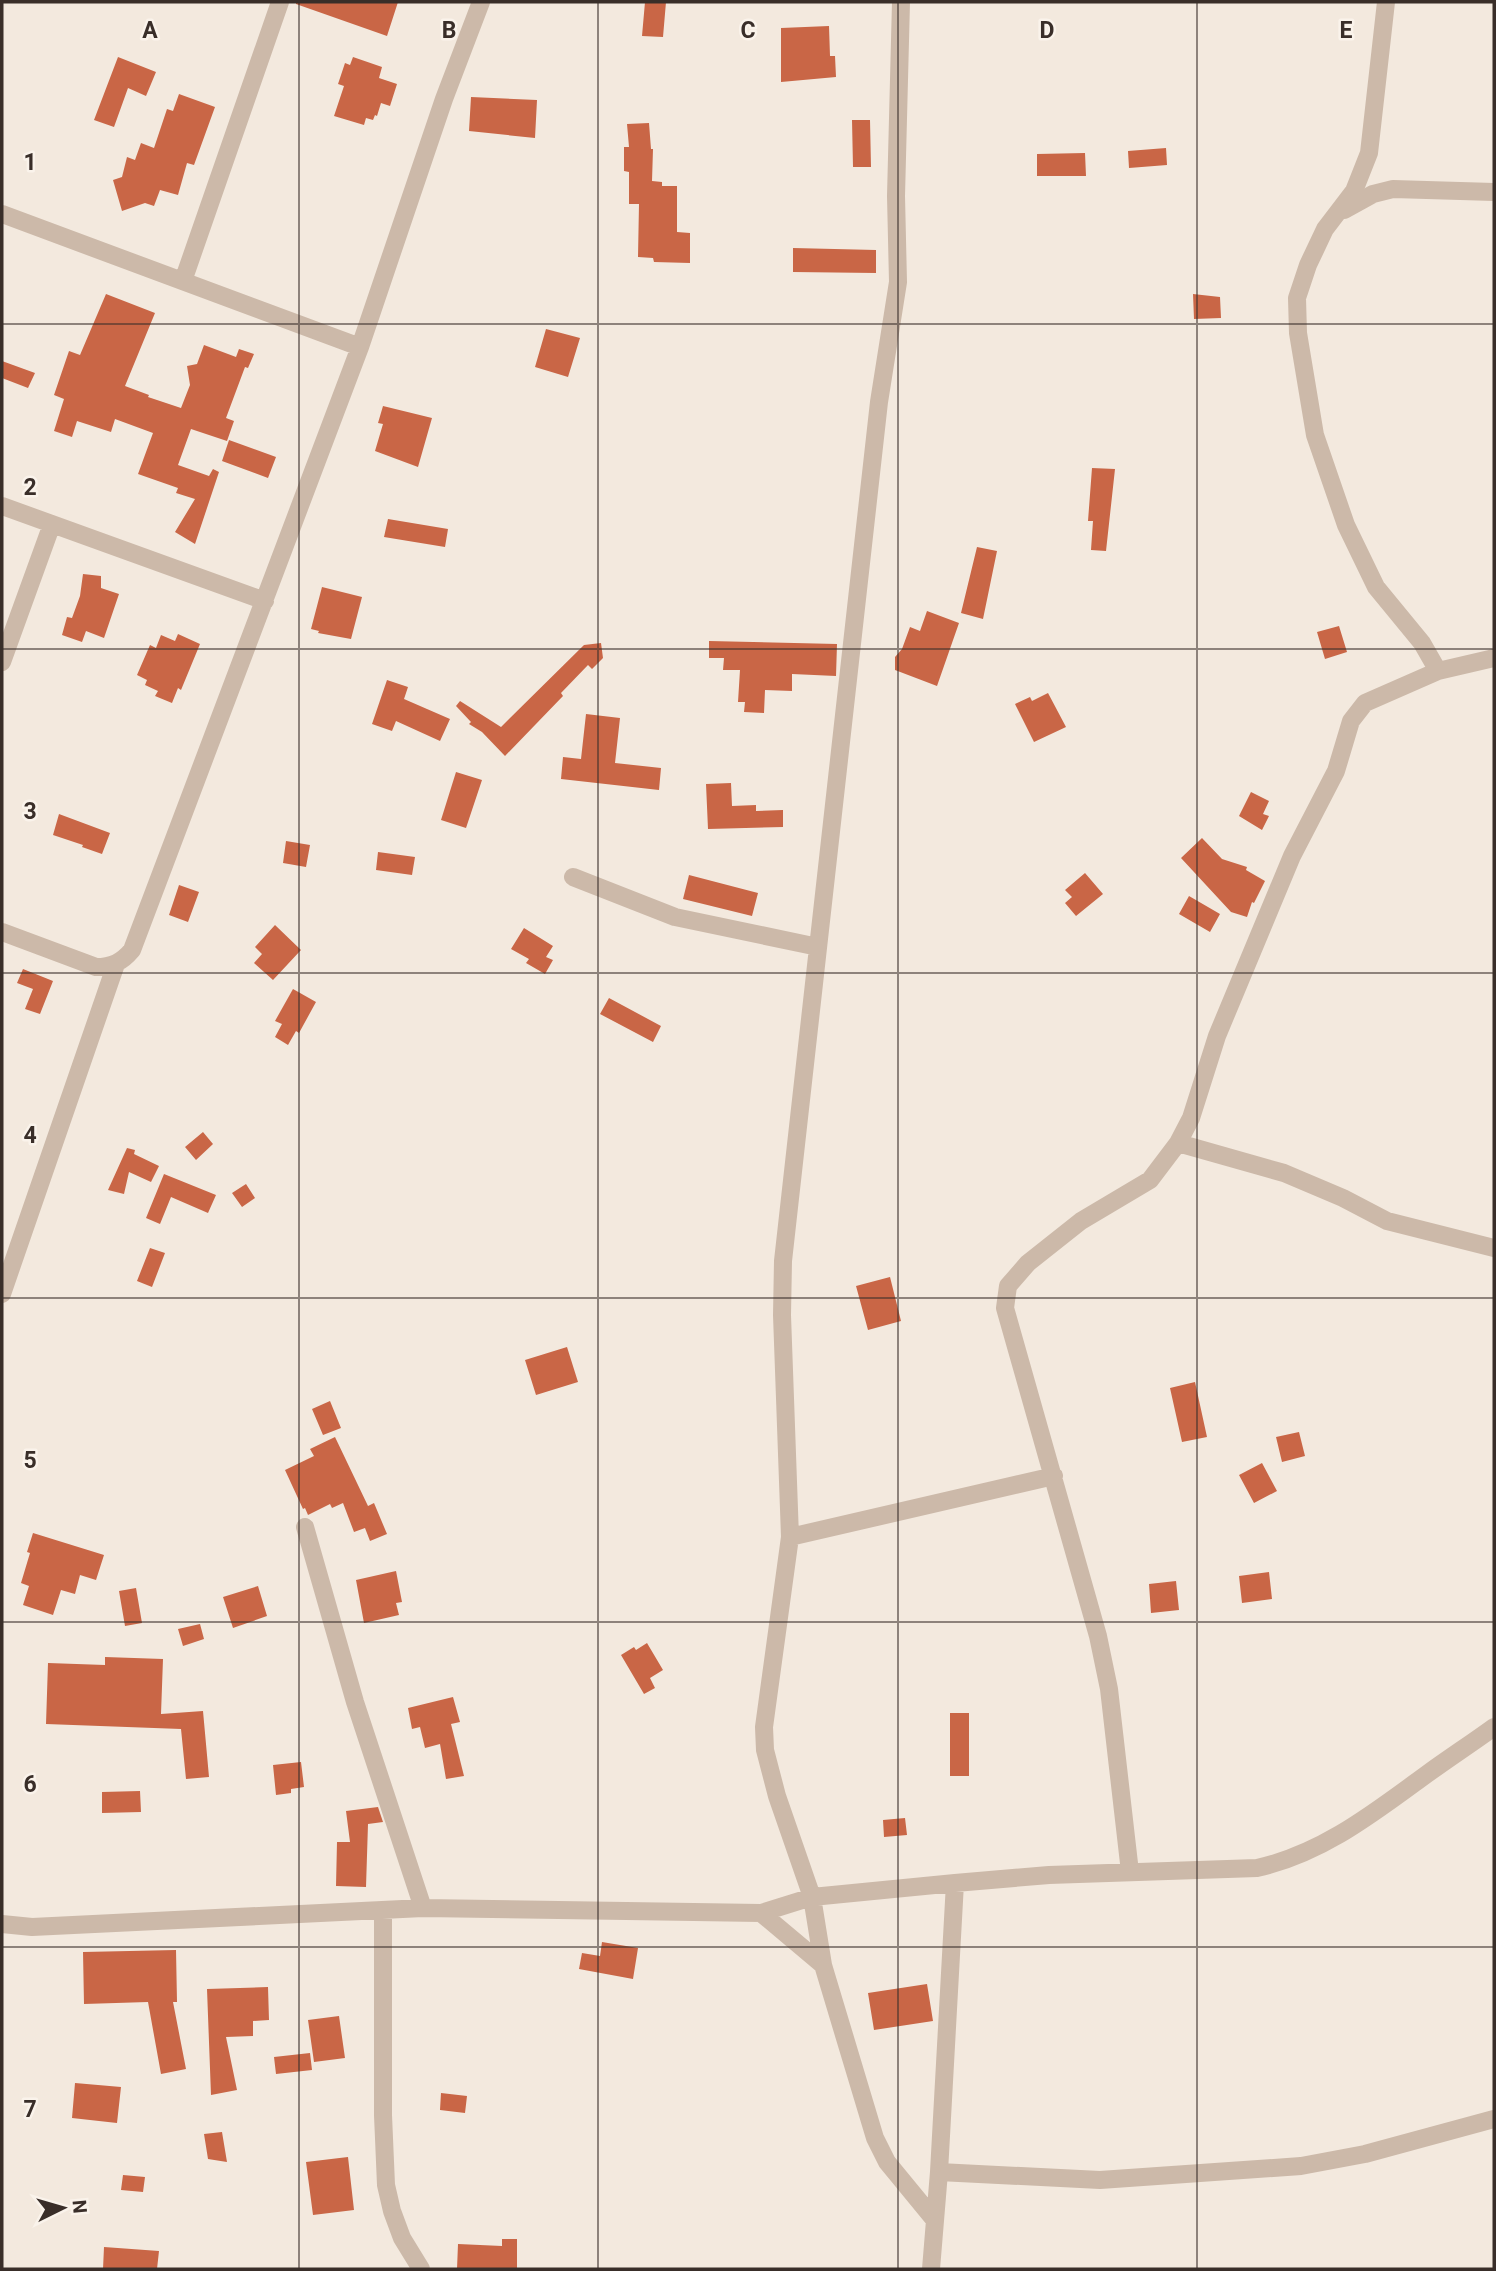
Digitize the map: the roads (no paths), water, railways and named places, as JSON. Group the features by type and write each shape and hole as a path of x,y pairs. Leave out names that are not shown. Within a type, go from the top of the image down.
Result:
{"street":[{"path":"180,280 277,2"},
{"path":"2,932 96,967 116,964 132,950 360,348 444,99 481,2"},
{"path":"901,2 896,196 898,282 879,402 783,1261 782,1315 790,1537 764,1727 765,1751 777,1796 812,1897 823,1965 880,2152 933,2218"},
{"path":"1386,2 1369,153 1354,191 1325,229 1308,265 1297,298 1298,332 1315,435 1346,524 1376,587 1422,643 1438,671"},
{"path":"1338,213 1373,194 1394,190 1494,192"},
{"path":"2,214 360,348"},
{"path":"2,506 265,601"},
{"path":"2,662 52,524"},
{"path":"1130,1872 1109,1689 1098,1636 1005,1308 1009,1286 1028,1262 1081,1221 1150,1180 1178,1143 1198,1099 1217,1036 1292,856 1336,771 1351,721 1365,703 1438,671 1494,658"},
{"path":"573,877 675,916 818,947"},
{"path":"2,1294 116,964"},
{"path":"1178,1143 1284,1173 1343,1198 1387,1221 1494,1248"},
{"path":"790,1537 1054,1476"},
{"path":"305,1527 355,1703 423,1908"},
{"path":"2,1924 32,1927 423,1908 761,1913 812,1897 955,1883 1049,1875 1257,1868 1281,1863 1307,1852 1371,1816 1494,1727"},
{"path":"931,2269 955,1883"},
{"path":"383,1910 383,2115 386,2185 402,2238 421,2269"},
{"path":"761,1913 823,1965"},
{"path":"939,2172 1100,2180 1301,2166 1365,2154 1494,2119"}]}
